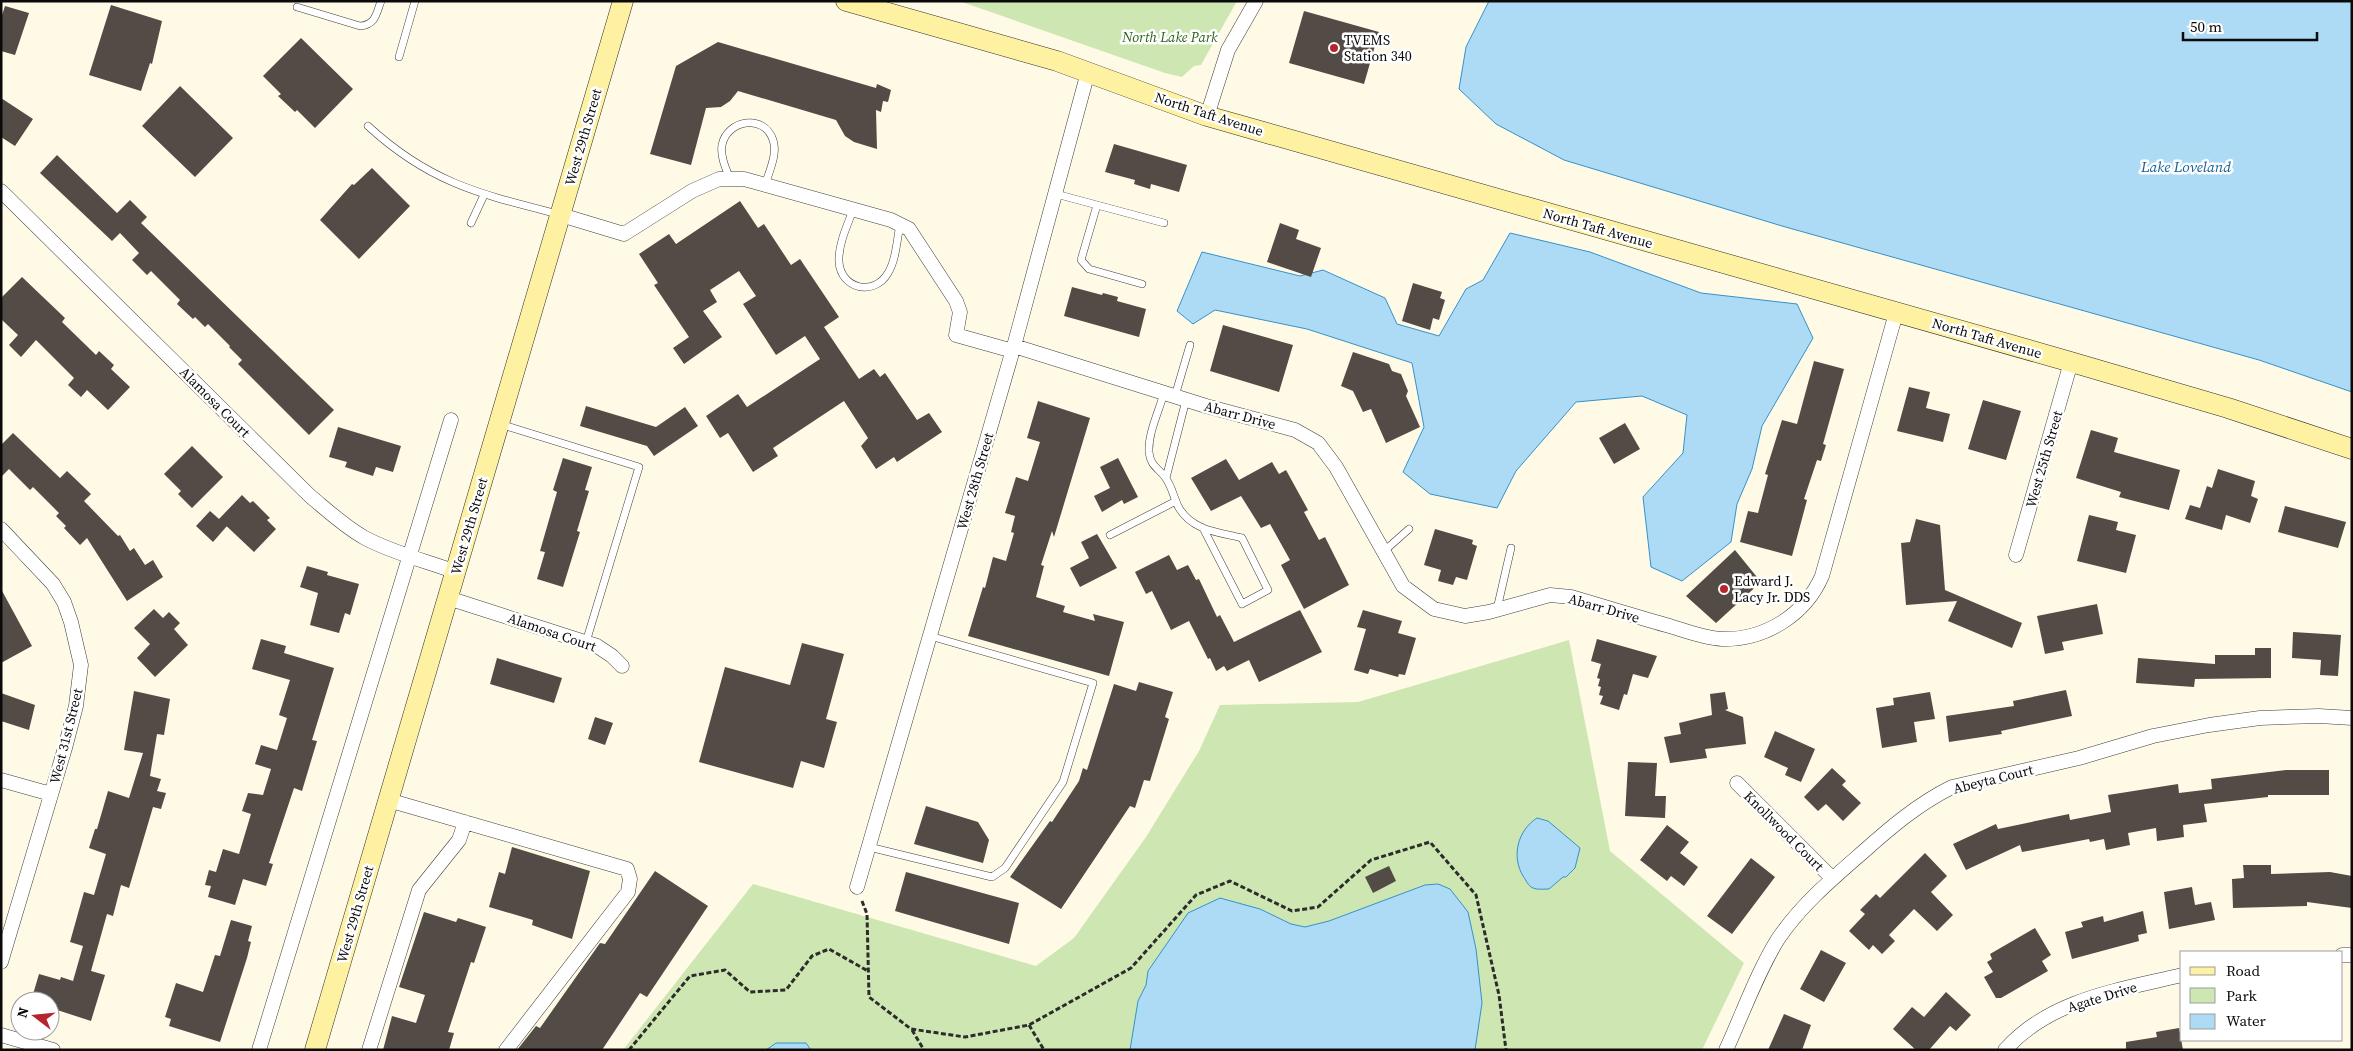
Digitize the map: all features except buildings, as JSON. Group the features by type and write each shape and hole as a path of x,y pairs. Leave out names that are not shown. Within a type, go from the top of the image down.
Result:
{"main road":[{"name":"West 29th Street","path":"314,1050 623,1"},
{"name":"North Taft Avenue","path":"846,1 1057,61 1207,116 2071,362 2228,408 2352,449"}],"street":[{"path":"1207,116 1228,50 1256,1"},
{"name":"West 28th Street","path":"857,887 1013,349 1088,72"},
{"path":"561,215 624,234 692,191 719,179 744,179 900,224"},
{"name":"Alamosa Court","path":"1,191 310,496 341,522 364,538 456,572"},
{"name":"Abarr Drive","path":"900,224 909,229 956,301 960,312 956,335 1013,349 1295,430 1318,443 1336,467 1404,586 1434,609 1465,616 1550,594 1571,597 1694,634 1723,639 1755,634 1777,625 1794,614 1815,592 1822,576 1896,313"},
{"name":"West 25th Street","path":"2016,555 2071,362"},
{"path":"259,1050 451,420"},
{"name":"West 31st Street","path":"1,529 53,584 64,602 77,644 81,665 79,688 51,794 1,962"},
{"name":"Alamosa Court","path":"448,598 597,646 612,656 622,666"},
{"name":"Abeyta Court","path":"1726,1050 1766,962 1790,922 1832,878 1886,830 1932,797 1952,787 2079,758 2153,736 2210,725 2260,718 2319,716 2352,718"},
{"path":"1,780 51,794"},
{"name":"Knollwood Court","path":"1737,783 1832,878"},
{"path":"388,800 627,869 630,879 628,892 506,1050"},
{"path":"369,1050 419,890 459,840 465,822"},
{"name":"Agate Drive","path":"2005,1050 2013,1040 2070,1004 2180,976"},
{"path":"1,1035 53,1050"}],"lane":[{"path":"297,7 360,26 368,26 373,22 381,1"},
{"path":"398,57 415,1"},
{"path":"730,179 722,148 725,135 733,127 744,123 756,123 766,129 773,140 773,159 764,185"},
{"path":"368,126 388,144 417,165 443,180 484,195 561,215"},
{"path":"1056,194 1164,223"},
{"path":"471,223 484,195"},
{"path":"1097,205 1081,260 1089,269 1142,284"},
{"path":"853,210 844,235 839,262 846,281 854,286 871,288 881,283 889,272 900,224"},
{"path":"1166,478 1175,396 1190,346"},
{"path":"1175,396 1151,437 1149,452 1152,464 1166,478 1189,522 1203,528 1242,538 1268,590 1242,604 1203,528"},
{"path":"499,424 639,467 586,642"},
{"path":"1110,535 1176,500"},
{"path":"1383,552 1410,529"},
{"path":"1497,609 1511,548"},
{"path":"869,847 992,877 1005,868 1062,782 1093,682 930,636"}],"path":[{"path":"911,1030 965,1037 1029,1025 1131,968 1196,895 1230,880 1292,911 1318,907 1371,860 1430,842 1476,895 1499,995 1506,1050"},
{"path":"857,887 867,914 869,997 911,1030 924,1050"},
{"path":"629,1050 690,976 725,970 750,992 786,990 812,956 829,949 868,972"},
{"path":"1029,1025 1044,1050"}],"green space":[{"name":"North Lake Park","path":"959,1 1237,1 1201,65 1194,66 1182,77 1165,73"},
{"path":"1569,640 1610,851 1744,963 1702,1050 623,1050 753,884 1036,966 1074,938 1146,837 1199,751 1220,705 1358,702"}],"water":[{"name":"Lake Loveland","path":"1489,1 2352,1 2352,392 2259,360 1782,226 1564,160 1496,124 1459,89 1466,47"},
{"path":"1510,233 1590,252 1701,293 1797,304 1813,338 1762,426 1752,469 1737,504 1731,542 1682,581 1651,567 1643,497 1683,453 1687,415 1642,396 1576,402 1516,471 1497,508 1430,494 1403,472 1424,427 1412,363 1307,329 1215,310 1193,324 1177,311 1202,252 1300,276 1323,270 1385,298 1397,324 1439,336 1466,289 1483,280"},
{"path":"1537,818 1548,821 1580,848 1575,868 1549,889 1536,889 1530,886 1519,868 1517,860 1518,844 1521,836 1530,823"},
{"path":"1438,884 1450,889 1468,912 1476,949 1482,1003 1475,1050 1130,1050 1138,1001 1146,985 1148,971 1188,913 1220,898 1260,909 1291,924 1305,927 1329,921 1425,885"},
{"path":"776,1043 806,1043 811,1050 766,1050"}],"place":[{"name":"TVEMS Station 340","path":"1334,48"},
{"name":"Edward J. Lacy Jr. DDS","path":"1724,589"}]}
